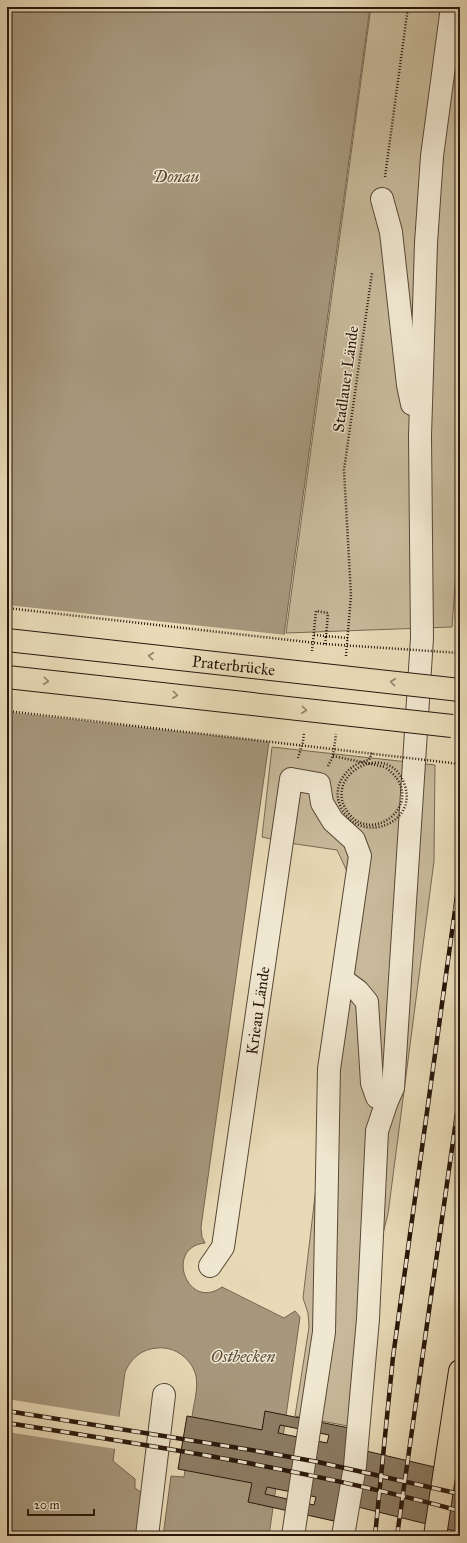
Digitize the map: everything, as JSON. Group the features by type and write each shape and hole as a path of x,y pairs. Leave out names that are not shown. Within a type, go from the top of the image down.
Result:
{"main road":[{"name":"Praterbrücke","path":"7,640 460,690"},
{"path":"7,676 452,726"},
{"path":"435,1536 460,1371"}],"lane":[{"path":"343,1536 355,1466 368,1319 377,1131 393,1088 422,638 420,436 426,243 432,156 452,7"},
{"path":"382,199 391,232 408,385 420,436"},
{"name":"Krieau Lände","path":"210,1266 223,1247 290,779 319,784 322,803 333,821 354,840 360,856 343,980"},
{"path":"293,1536 324,1332 329,1069 343,980 358,991 367,1002 372,1083 377,1097 387,1101"},
{"path":"147,1536 164,1395"}],"path":[{"path":"382,199 408,7"},
{"name":"Stadlauer Lände","path":"345,662 351,595 344,470 372,269"},
{"path":"7,608 325,644 460,653"},
{"path":"328,613 316,612 314,635 348,638"},
{"path":"326,637 328,613"},
{"path":"325,644 328,613"},
{"path":"7,710 460,764"},
{"path":"336,732 333,756 385,767 394,773 400,781 402,802 397,812 389,819 380,823 369,824 359,822 351,816 342,800 342,790 350,773 357,768 376,763 387,763 396,770 402,778 406,788 406,799 403,809 397,818 389,824 378,828 368,828 358,825 348,818 341,808 338,797 339,785 344,774 352,766 369,760 372,754"}],"shaded area":[{"path":"371,7 459,7 455,31 460,34 460,517 452,627 286,633"},
{"path":"272,747 435,765 434,861 388,1214 380,1245 369,1430 295,1416 309,1327 308,1313 303,1298 352,882 337,850 289,843 262,837"}],"water":[{"name":"Donau","path":"7,7 370,7 201,1227 202,1237 205,1243 193,1247 185,1255 183,1265 185,1276 190,1285 199,1291 210,1292 222,1287 284,1318 295,1311 300,1317 269,1536 163,1536 171,1476 184,1477 197,1384 194,1370 187,1359 176,1351 157,1348 147,1350 138,1355 130,1362 125,1372 113,1461 135,1479 135,1488 145,1495 138,1536 7,1536"}],"pier":[{"path":"7,605 286,635 271,742 7,712"},
{"path":"7,1399 120,1417 116,1449 7,1432"}],"building":[{"path":"265,1411 354,1429 349,1447 460,1473 460,1536 458,1536 459,1532 338,1502 334,1521 248,1502 252,1483 178,1469 187,1416 262,1430","holes":["280,1425 329,1435 327,1443 278,1433","267,1487 316,1497 314,1505 265,1494"]}],"railway":[{"path":"375,1536 393,1357 460,874"},
{"path":"397,1536 460,1092"},
{"path":"7,1411 318,1462 460,1494"},
{"path":"7,1423 121,1441 291,1471 404,1496 460,1511"}],"water label":[{"name":"Ostbecken","path":"243,1356"}]}
